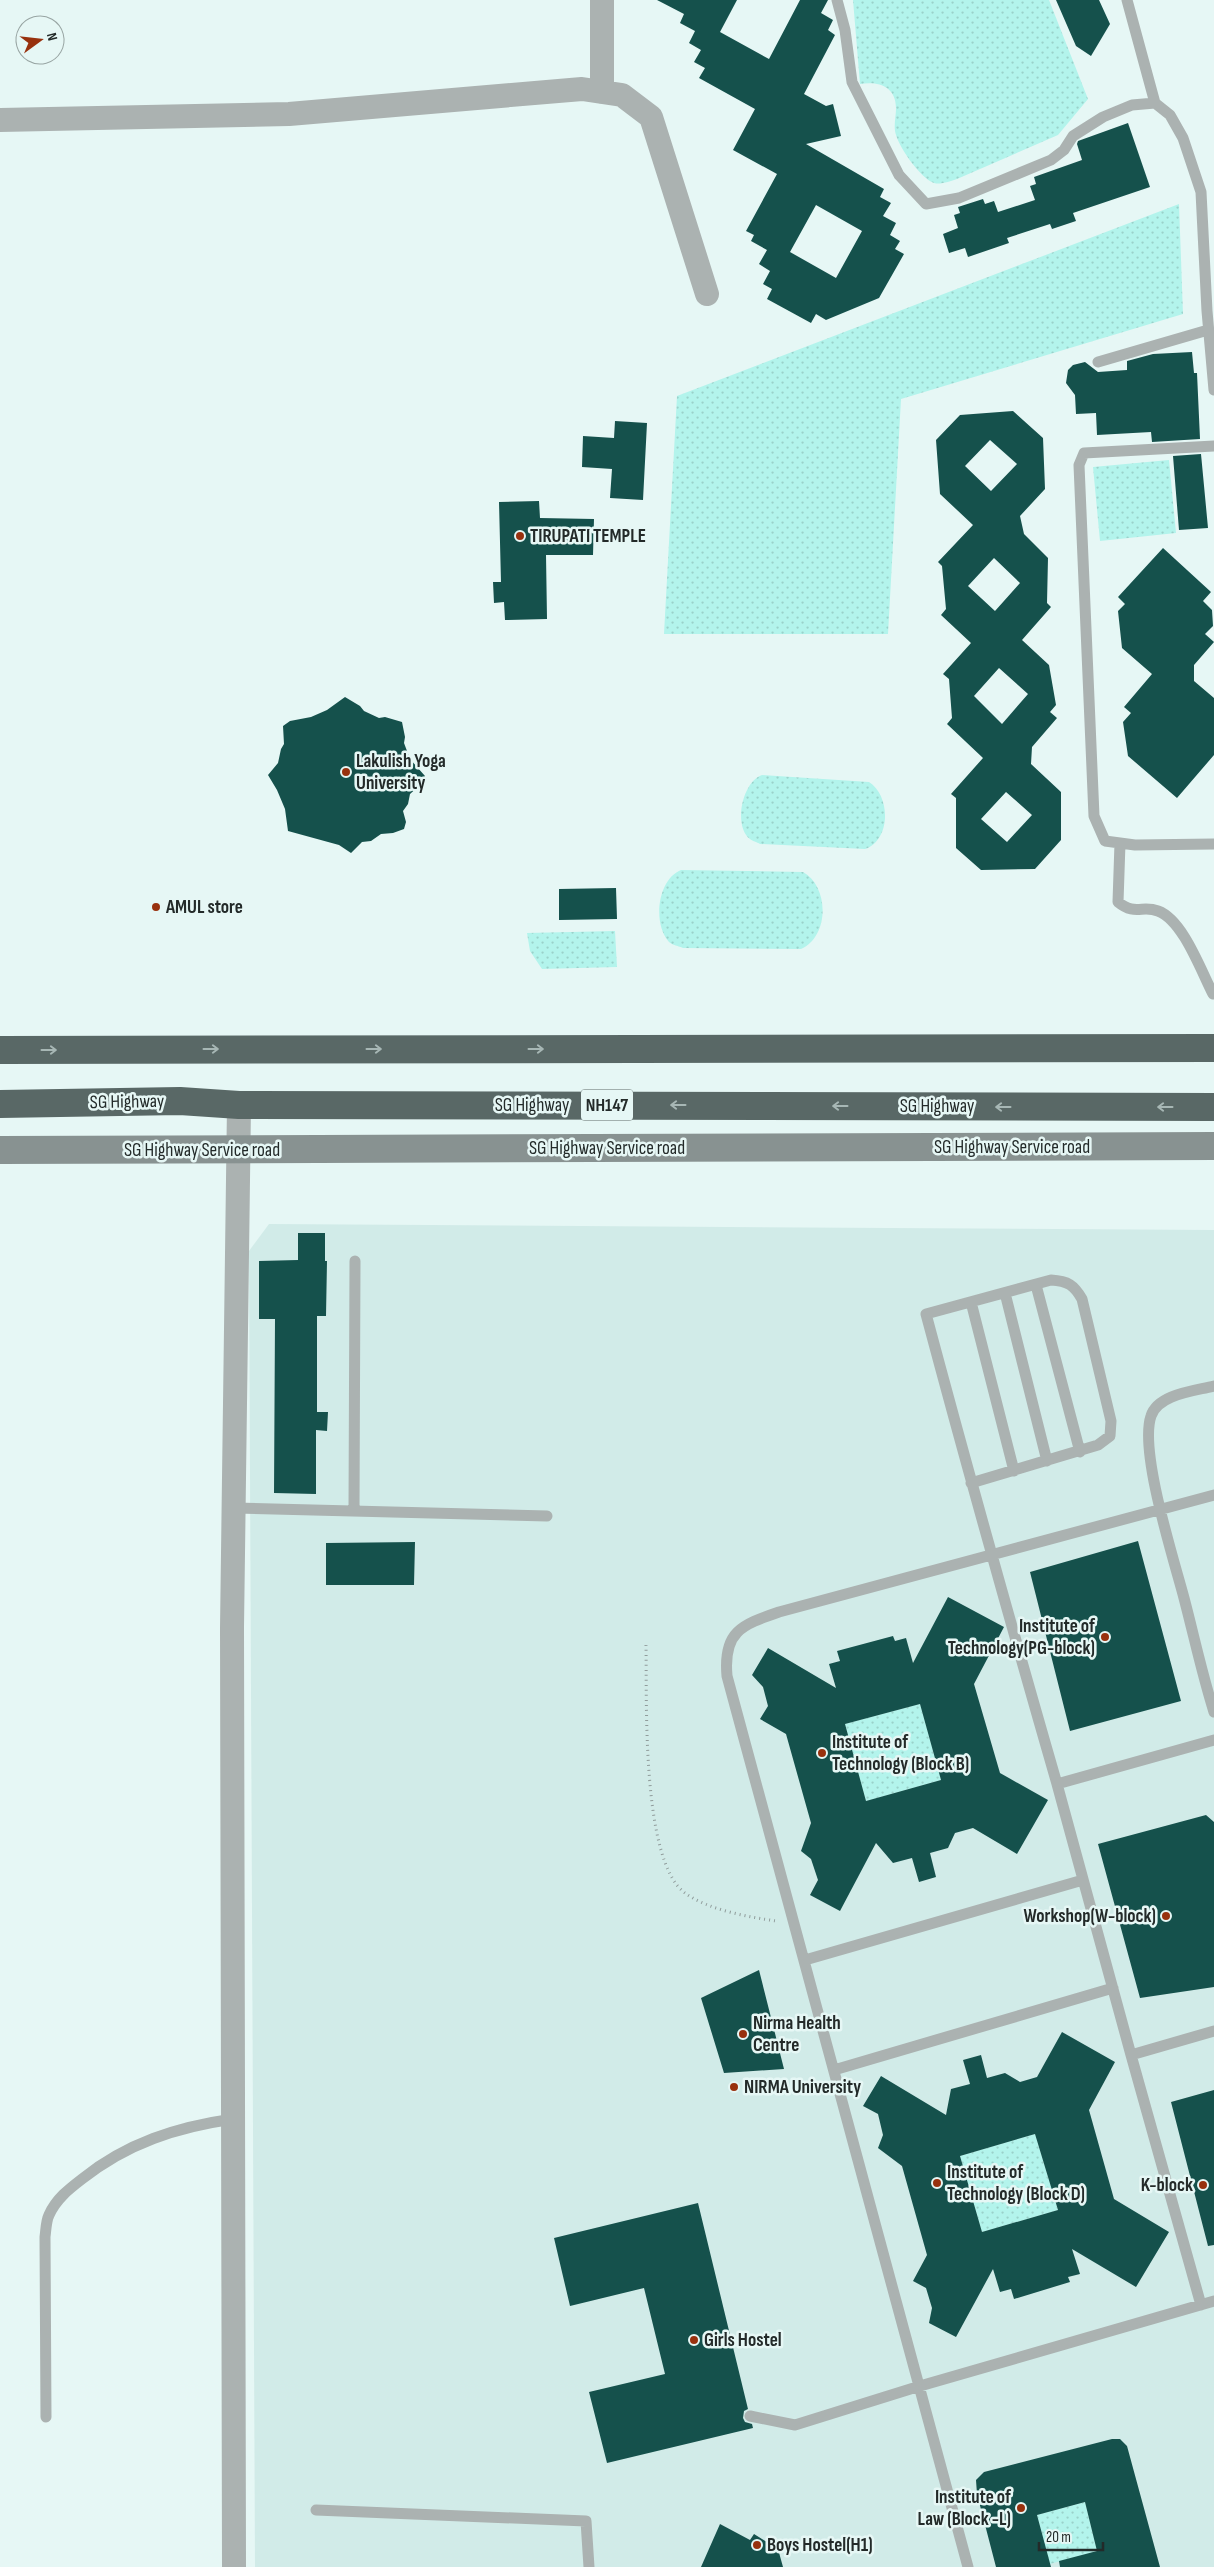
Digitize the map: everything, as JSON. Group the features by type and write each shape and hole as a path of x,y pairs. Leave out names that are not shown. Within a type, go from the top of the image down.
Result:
{"highway":[{"path":"0,1050 1214,1048"},
{"name":"SG Highway","path":"0,1104 180,1101 239,1105 1214,1108"}],"street":[{"path":"602,0 602,92"},
{"path":"0,120 289,114 582,89 622,95 651,117 707,294"},
{"path":"234,2567 232,1628 239,1105"},
{"name":"SG Highway Service road","path":"0,1150 1214,1146"}],"lane":[{"path":"837,0 845,30 852,82 899,175 926,204 959,198 1051,160 1064,150 1073,136 1103,117 1132,105 1155,103"},
{"path":"1127,0 1155,103 1170,115 1183,138 1201,192 1208,330 1214,390"},
{"path":"1098,362 1208,330"},
{"path":"1214,446 1084,453 1078,465 1094,816 1105,841 1135,845 1214,844"},
{"path":"1120,843 1118,902 1127,910 1157,911 1169,918 1181,931 1213,994"},
{"path":"354,1510 355,1261"},
{"path":"971,1483 1080,1452 1105,1442 1110,1436 1112,1429 1082,1299 1075,1287 1064,1280 1051,1280 926,1314 971,1483 991,1556 1057,1784 1200,2305"},
{"path":"1036,1285 1080,1452"},
{"path":"1005,1294 1047,1462"},
{"path":"971,1302 1014,1471"},
{"path":"1214,1386 1178,1395 1163,1402 1151,1415 1150,1433 1153,1476 1214,1712"},
{"path":"968,2567 727,1676 726,1659 730,1639 746,1626 779,1612 1214,1495"},
{"path":"235,1508 547,1516"},
{"path":"1057,1784 1214,1740"},
{"path":"805,1960 1083,1880"},
{"path":"834,2070 1113,1988"},
{"path":"1131,2055 1214,2031"},
{"path":"46,2417 45,2237 48,2216 59,2199 100,2164 125,2149 196,2124 233,2119"},
{"path":"750,2416 795,2425 920,2386 1214,2301"},
{"path":"316,2510 586,2521 589,2567"}],"path":[{"path":"646,1645 648,1771 658,1834 673,1881 685,1893 697,1899 744,1916 794,1923"}],"shaded area":[{"path":"853,0 1049,0 1088,99 1058,135 957,179 943,183 934,183 922,175 900,144 895,131 896,108 893,95 879,84 860,84"},
{"path":"1179,204 1183,314 901,399 888,634 664,634 677,396"},
{"path":"1169,460 1176,533 1100,541 1093,467"},
{"path":"762,775 869,782 881,797 884,807 885,817 880,837 874,844 865,849 760,844 750,839 745,833 742,824 742,805 749,786"},
{"path":"681,870 803,872 812,879 818,888 821,899 823,911 817,933 810,943 801,949 683,948 672,944 664,934 660,924 660,902 667,882"},
{"path":"615,931 617,967 542,969 530,951 527,933"},
{"name":"NIRMA University","path":"269,1224 1214,1230 1214,2567 255,2567 249,1251"},
{"path":"920,1704 941,1780 866,1801 845,1724"},
{"path":"1035,2134 1058,2210 982,2232 960,2156"},
{"path":"1085,2502 1097,2551 1050,2564 1037,2515"}],"building":[{"path":"657,0 737,0 720,32 769,59 800,0 828,0 821,13 833,20 828,30 835,35 804,94 826,106 833,104 841,136 806,144 884,189 880,197 891,203 883,216 896,223 890,235 900,241 895,249 904,254 879,298 826,320 816,314 811,323 767,299 772,289 763,284 770,271 759,264 767,250 751,241 754,235 746,231 777,174 733,150 755,109 699,78 705,68 694,62 701,50 689,43 695,31 680,23 684,14","holes":["816,205 862,231 836,278 790,252"]},
{"path":"1056,0 1099,0 1110,24 1091,56 1076,46"},
{"path":"1128,123 1150,187 1073,213 1076,221 1052,229 1050,224 1007,238 1009,243 968,257 965,248 949,253 943,234 958,228 954,215 960,213 958,207 983,199 985,204 994,201 998,212 1035,200 1030,186 1036,184 1034,177 1082,160 1077,144 1078,141"},
{"path":"1192,352 1194,373 1197,373 1200,439 1152,442 1151,432 1097,435 1096,413 1076,414 1075,395 1066,383 1068,370 1073,365 1085,362 1098,372 1127,370 1127,361 1153,354"},
{"path":"1013,411 1043,438 1045,489 1020,516 1024,534 1048,558 1047,603 1051,607 1022,640 1049,665 1056,705 1050,712 1057,718 1032,747 1031,764 1061,792 1061,840 1035,869 981,870 956,848 956,798 951,794 983,758 947,724 952,718 949,679 943,674 971,643 941,615 946,609 942,566 938,562 973,525 940,494 936,440 960,415","holes":["990,440 1017,464 991,491 965,466","994,558 1020,583 995,611 968,586","999,668 1028,694 1002,724 974,696","1006,792 1032,815 1007,842 981,819"]},
{"path":"615,421 647,423 643,500 610,498 612,469 582,467 583,436 614,438"},
{"path":"1201,454 1208,528 1179,530 1173,456"},
{"path":"539,501 540,518 594,519 593,555 546,555 547,619 505,620 504,602 494,603 493,582 501,582 499,502"},
{"path":"1163,548 1211,592 1203,601 1212,610 1213,626 1205,634 1214,642 1194,665 1194,681 1214,698 1214,755 1177,798 1128,756 1123,722 1131,713 1124,707 1152,674 1122,648 1118,611 1125,604 1118,597"},
{"name":"Lakulish Yoga University","path":"345,697 360,706 364,711 379,718 385,717 402,722 405,737 404,743 410,759 425,776 420,785 410,794 408,804 403,811 406,822 404,829 393,833 381,834 371,841 362,842 351,853 339,845 288,831 285,809 268,775 278,763 284,744 283,726 290,721 311,717 327,710"},
{"path":"616,888 617,919 559,920 559,889"},
{"path":"298,1233 325,1233 325,1261 327,1261 326,1316 317,1316 317,1412 328,1412 327,1431 316,1430 316,1494 274,1493 275,1319 259,1319 259,1261 298,1260"},
{"name":"Institute of Technology(PG-block)","path":"1138,1541 1181,1701 1070,1731 1030,1572"},
{"path":"415,1542 414,1585 326,1585 326,1543"},
{"name":"Institute of Technology (Block B)","path":"948,1597 1004,1627 974,1684 1000,1773 1048,1800 1017,1854 973,1828 955,1833 948,1848 930,1853 936,1877 919,1882 912,1858 893,1863 876,1843 840,1911 810,1895 818,1880 811,1859 801,1851 811,1823 786,1734 760,1719 768,1706 763,1687 752,1675 768,1648 836,1688 829,1664 840,1661 837,1651 893,1636 895,1641 906,1638 913,1663","holes":["920,1704 941,1780 866,1801 845,1724"]},
{"name":"Workshop(W-block)","path":"1206,1815 1214,1822 1214,1987 1140,1998 1098,1844"},
{"name":"Nirma Health Centre","path":"759,1970 784,2069 724,2073 701,1998"},
{"name":"Institute of Technology (Block D)","path":"1062,2032 1115,2062 1089,2110 1114,2199 1169,2232 1136,2287 1072,2249 1080,2274 1068,2277 1070,2282 1014,2299 1011,2289 1000,2292 993,2269 956,2337 929,2323 932,2308 926,2288 913,2281 927,2255 902,2166 878,2148 883,2135 878,2114 863,2106 881,2076 946,2115 951,2089 970,2084 963,2060 981,2055 987,2078 1005,2073 1020,2082 1037,2077","holes":["1035,2134 1058,2210 982,2232 960,2156"]},
{"name":"K-block","path":"1214,2090 1214,2245 1208,2246 1171,2102"},
{"name":"Girls Hostel","path":"698,2203 748,2409 744,2411 743,2418 745,2422 752,2424 753,2428 607,2463 589,2392 665,2374 644,2288 570,2306 554,2238"},
{"name":"Institute of Law (Block -L)","path":"1112,2439 1120,2439 1127,2446 1160,2567 1060,2567 1059,2561 1097,2551 1085,2502 1037,2515 1051,2567 996,2567 977,2494 976,2480 984,2472"},
{"name":"Boys Hostel(H1)","path":"720,2524 750,2540 754,2534 778,2549 783,2567 701,2567"}],"place":[{"name":"TIRUPATI TEMPLE","path":"520,536"},
{"name":"Lakulish Yoga University","path":"346,772"},
{"name":"AMUL store","path":"156,907"},
{"name":"Institute of Technology(PG-block)","path":"1105,1637"},
{"name":"Institute of Technology (Block B)","path":"822,1753"},
{"name":"Workshop(W-block)","path":"1166,1916"},
{"name":"Nirma Health Centre","path":"743,2034"},
{"name":"NIRMA University","path":"734,2087"},
{"name":"Institute of Technology (Block D)","path":"937,2183"},
{"name":"K-block","path":"1203,2185"},
{"name":"Girls Hostel","path":"694,2340"},
{"name":"Institute of Law (Block -L)","path":"1021,2508"},
{"name":"Boys Hostel(H1)","path":"757,2545"}]}
